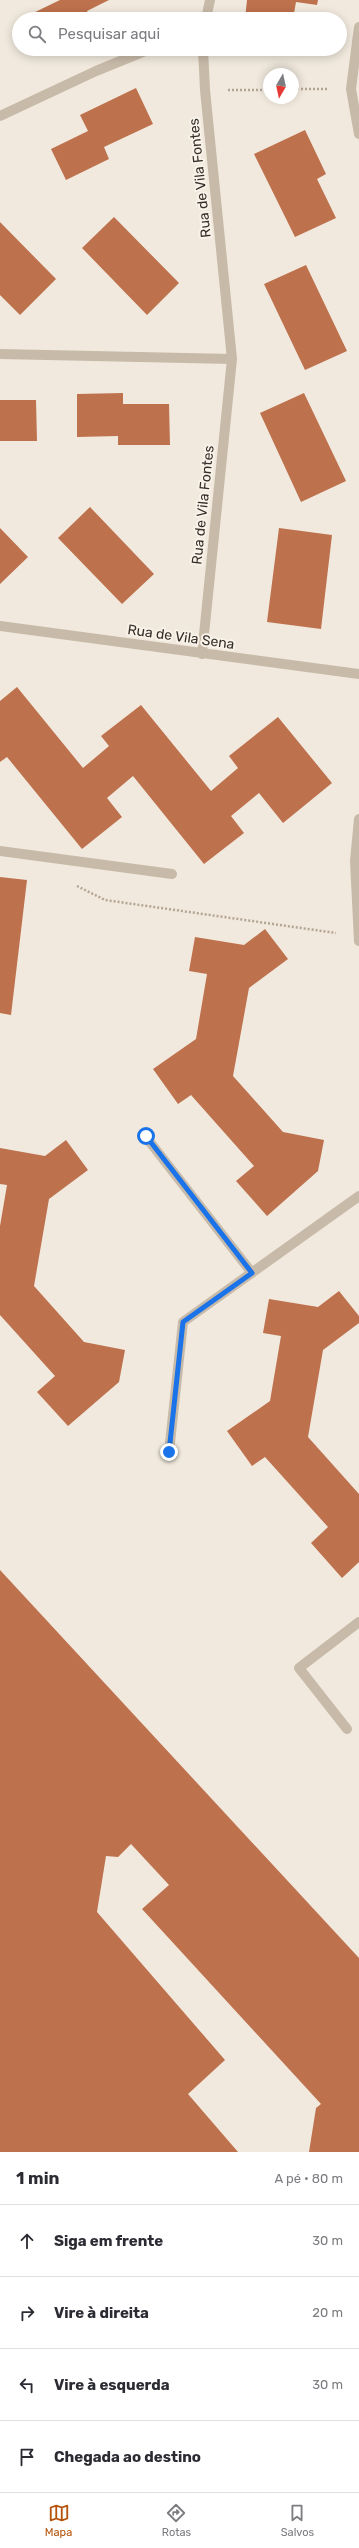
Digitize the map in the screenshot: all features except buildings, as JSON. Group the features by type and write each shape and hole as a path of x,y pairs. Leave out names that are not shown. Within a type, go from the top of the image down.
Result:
{"street":[{"path":"207,12 210,0"},
{"path":"359,27 351,89 359,134"},
{"path":"0,116 96,71 133,56"},
{"name":"Rua de Vila Fontes","path":"202,654 232,359 205,90 203,56"},
{"path":"0,354 232,359"},
{"name":"Rua de Vila Sena","path":"0,626 359,674"},
{"path":"359,819 355,861 359,938"},
{"path":"0,851 172,874"},
{"path":"146,1136 252,1273"},
{"path":"169,1452 183,1322 359,1196"},
{"path":"347,1729 299,1668 359,1622"}],"path":[{"path":"299,89 351,89"},
{"path":"205,90 263,90"},
{"path":"73,884 105,900 359,938"}],"route":[{"path":"146,1136 252,1273 183,1322 169,1452"}]}
